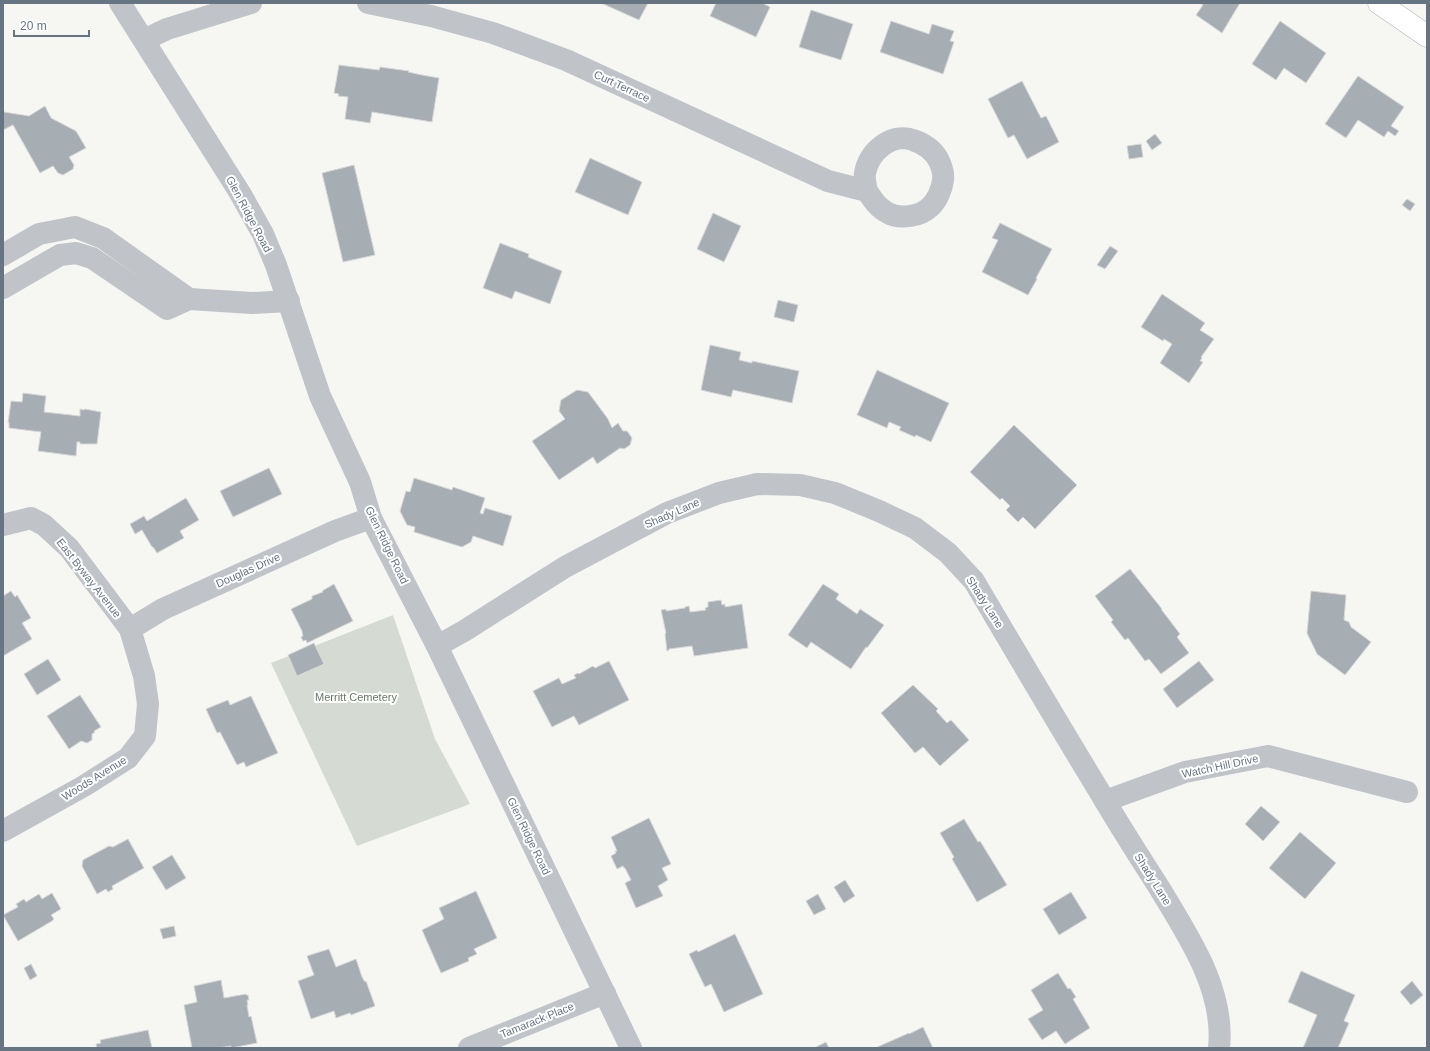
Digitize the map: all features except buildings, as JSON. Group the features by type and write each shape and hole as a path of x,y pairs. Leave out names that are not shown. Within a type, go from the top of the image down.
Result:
{"main road":[{"path":"1378,3 1427,36"}],"street":[{"name":"Glen Ridge Road","path":"120,3 240,192 263,234 276,265 302,348 320,396 360,482 371,518 438,646 631,1048"},
{"path":"144,40 167,29 252,3"},
{"name":"Curt Terrace","path":"368,3 431,16 493,33 559,58 828,181 867,192"},
{"path":"3,255 38,234 75,227 103,238 189,299"},
{"path":"3,288 60,255 76,253 92,258 167,309 189,299 252,303 288,301"},
{"name":"Shady Lane","path":"438,646 565,567 667,513 719,493 757,484 800,484 834,493 879,510 915,528 948,553 974,581 1105,801 1192,941 1209,981 1217,1008 1221,1032 1219,1048"},
{"name":"East Byway Avenue","path":"3,525 5,523 31,518 44,525 69,548 130,629"},
{"name":"Douglas Drive","path":"130,629 170,606 335,531 371,518"},
{"name":"Woods Avenue","path":"3,831 84,786 128,758 145,736 148,704 144,676 130,629"},
{"name":"Watch Hill Drive","path":"1105,801 1185,772 1268,756 1407,792"},
{"name":"Tamarack Place","path":"469,1048 605,993"}],"green space":[{"name":"Merritt Cemetery","path":"393,615 435,739 470,804 357,846 271,663"}]}
